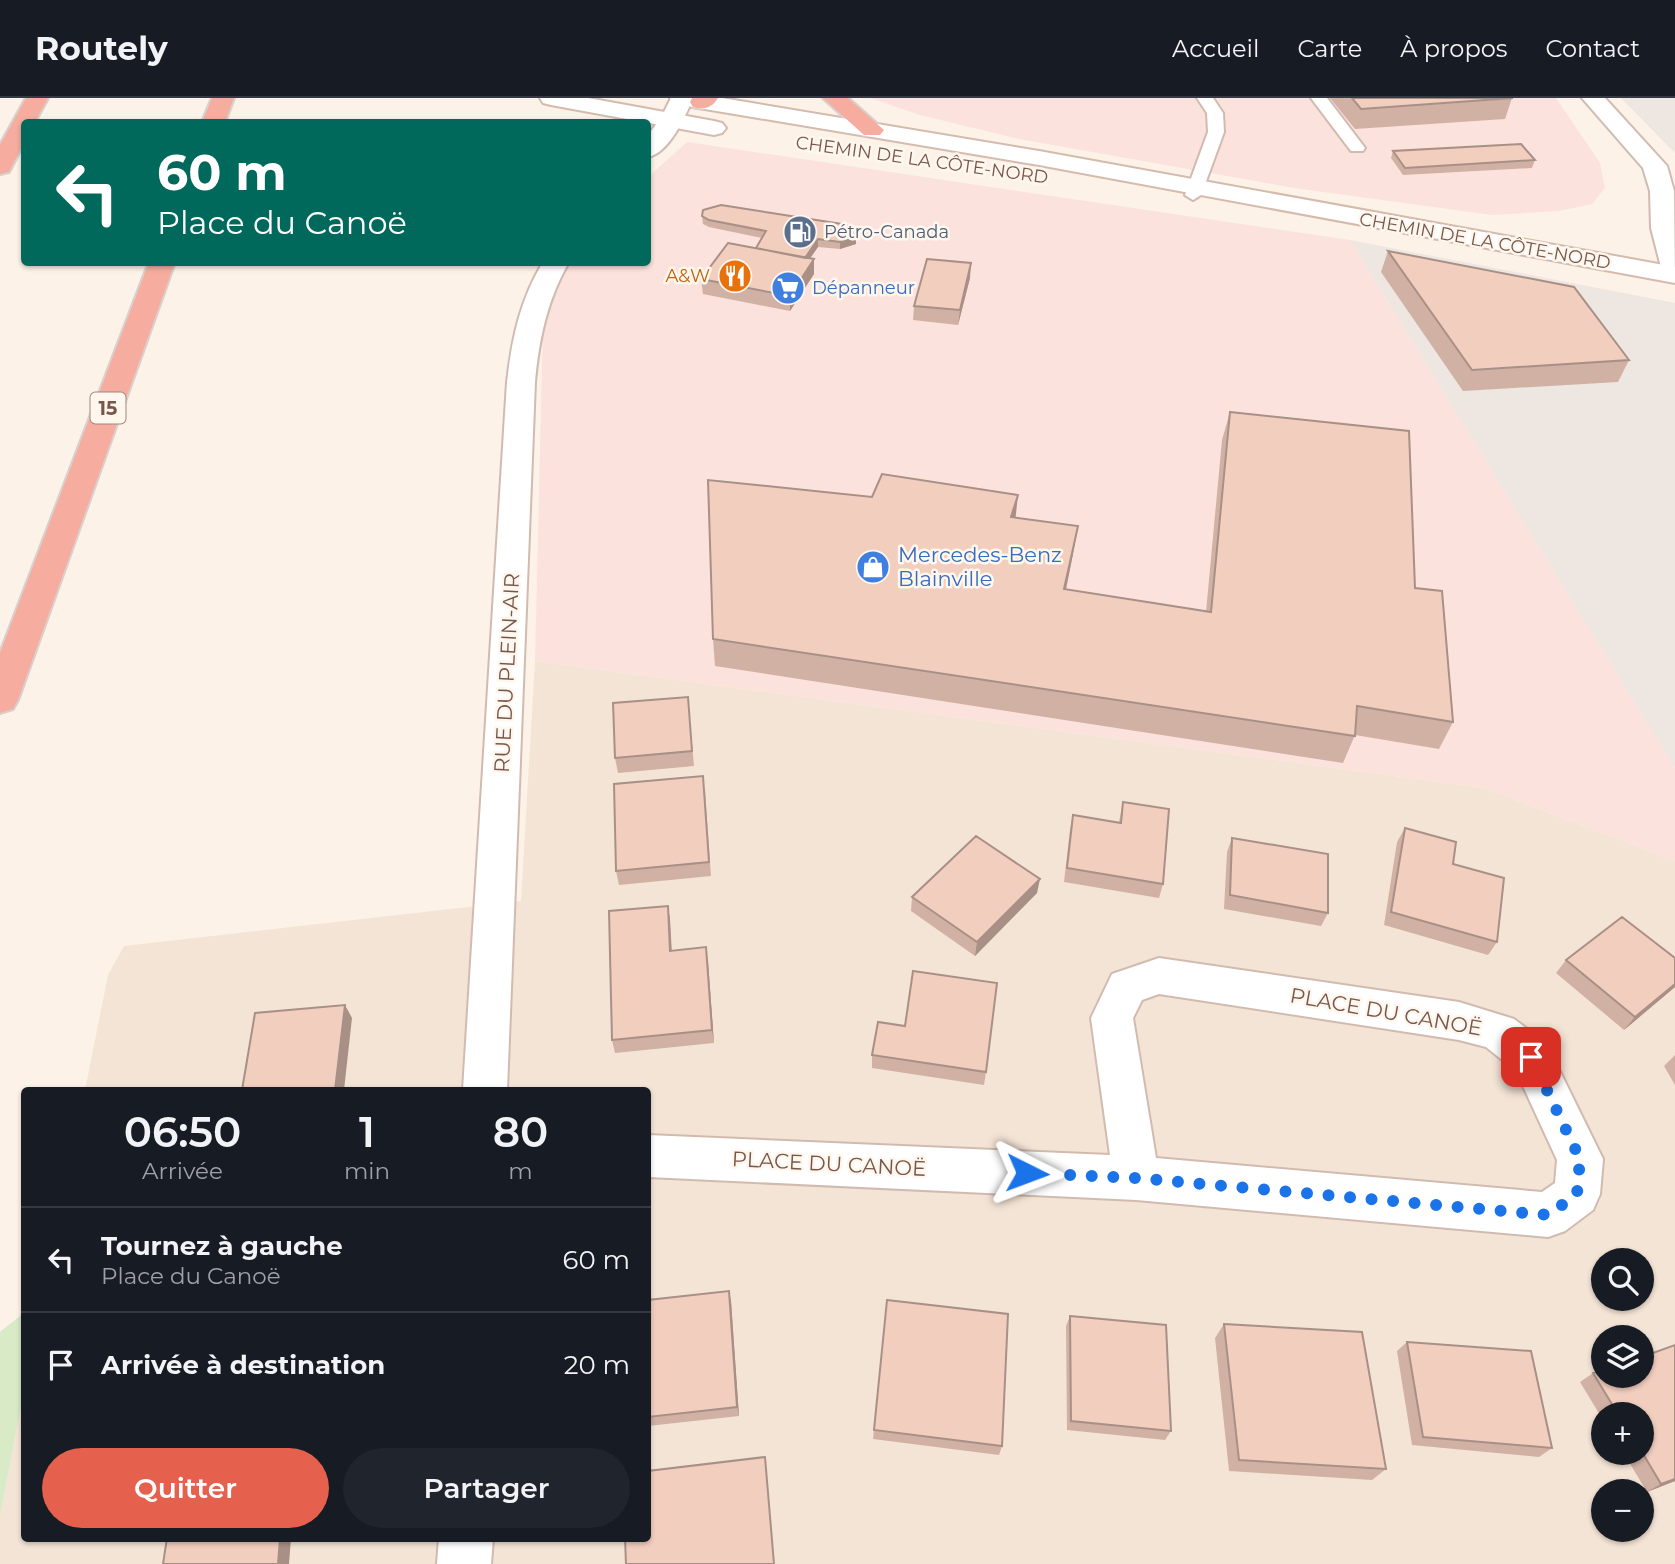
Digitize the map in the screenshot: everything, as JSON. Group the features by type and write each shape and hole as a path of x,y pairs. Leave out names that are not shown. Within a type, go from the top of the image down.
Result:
{"highway":[{"path":"26,119 37,98"},
{"path":"215,119 223,98"},
{"path":"834,98 872,130"},
{"path":"0,166 21,127"},
{"name":"15","path":"0,700 161,266"}],"street":[{"name":"CHEMIN DE LA CÔTE-NORD","path":"551,98 687,102 872,130 1194,192 1675,273"},
{"path":"1593,98 1655,166 1662,191 1664,228 1675,273"},
{"name":"CHEMIN DE LA CÔTE-NORD","path":"687,102 733,131"},
{"path":"651,146 687,102"},
{"name":"CHEMIN DE LA CÔTE-NORD","path":"860,152 1030,176 1194,192"},
{"name":"RUE DU PLEIN-AIR","path":"485,1087 521,382 525,345 533,311 543,284 554,266"},
{"name":"PLACE DU CANOË","path":"651,1156 1136,1178 1548,1215 1577,1194 1580,1159 1531,1057 1499,1032 1459,1021 1159,976 1127,987 1112,1018 1136,1178"},
{"path":"464,1564 466,1542"}],"lane":[{"path":"1194,192 1217,122 1205,98"},
{"path":"1319,98 1357,148"}],"shaded area":[{"path":"870,98 1556,98 1600,163 1605,188 1592,204 1559,211 1492,215 1294,188 1019,139 920,115"},
{"path":"1621,98 1675,98 1675,153"},
{"path":"687,142 1350,240 1675,768 1675,861 1484,788 535,661 543,323 560,266 651,266 651,174"},
{"path":"1350,240 1675,303 1675,768"},
{"path":"535,661 1484,788 1675,861 1675,1564 0,1564 0,1515 21,1407 21,1542 651,1542 651,1087 86,1087 108,975 124,946 521,901"}],"green space":[{"path":"21,1315 21,1407 0,1515 0,1332"}],"building":[{"path":"1352,98 1513,98 1361,109"},
{"path":"1521,144 1535,160 1405,168 1393,151"},
{"path":"721,205 848,225 856,231 856,237 840,242 818,239 805,258 756,248 766,231 709,220 702,216 703,210"},
{"path":"728,243 814,259 790,296 701,279"},
{"path":"1388,251 1574,287 1629,360 1472,370"},
{"path":"927,259 971,263 960,310 914,306"},
{"path":"1230,412 1409,431 1415,588 1442,591 1453,722 1357,706 1355,736 713,639 708,480 872,497 882,474 1018,495 1011,517 1078,526 1064,589 1211,612"},
{"path":"688,697 692,751 615,758 613,703"},
{"path":"703,776 709,862 616,871 614,784"},
{"path":"1123,802 1169,809 1163,884 1067,868 1073,815 1121,823"},
{"path":"1405,828 1456,842 1453,864 1504,878 1497,942 1391,912"},
{"path":"976,836 1040,879 977,942 912,897"},
{"path":"1232,838 1328,854 1328,913 1230,895"},
{"path":"668,906 670,951 706,947 712,1030 612,1040 609,911"},
{"path":"1622,917 1675,958 1675,984 1635,1017 1566,960"},
{"path":"913,971 997,983 986,1072 872,1055 878,1022 905,1026"},
{"path":"345,1005 335,1087 243,1087 255,1013"},
{"path":"729,1291 737,1407 651,1417 651,1300"},
{"path":"887,1300 1008,1314 1002,1446 874,1430"},
{"path":"1070,1316 1166,1325 1171,1431 1071,1421"},
{"path":"1224,1324 1362,1332 1386,1469 1239,1460"},
{"path":"1407,1342 1531,1351 1552,1448 1423,1437"},
{"path":"1675,1345 1675,1479 1661,1484 1650,1465 1654,1465 1654,1402 1611,1402 1602,1388 1654,1388 1654,1353"},
{"path":"765,1457 774,1564 626,1564 625,1542 651,1542 651,1471"},
{"path":"166,1542 280,1542 278,1564 163,1564"}],"place":[{"name":"Pétro-Canada","path":"800,232"},
{"name":"A&W","path":"735,276"},
{"name":"Dépanneur","path":"788,288"},
{"name":"Mercedes-Benz Blainville","path":"873,567"}],"route":[{"path":"1027,1173 1136,1178 1548,1215 1577,1194 1580,1159 1531,1057"}]}
